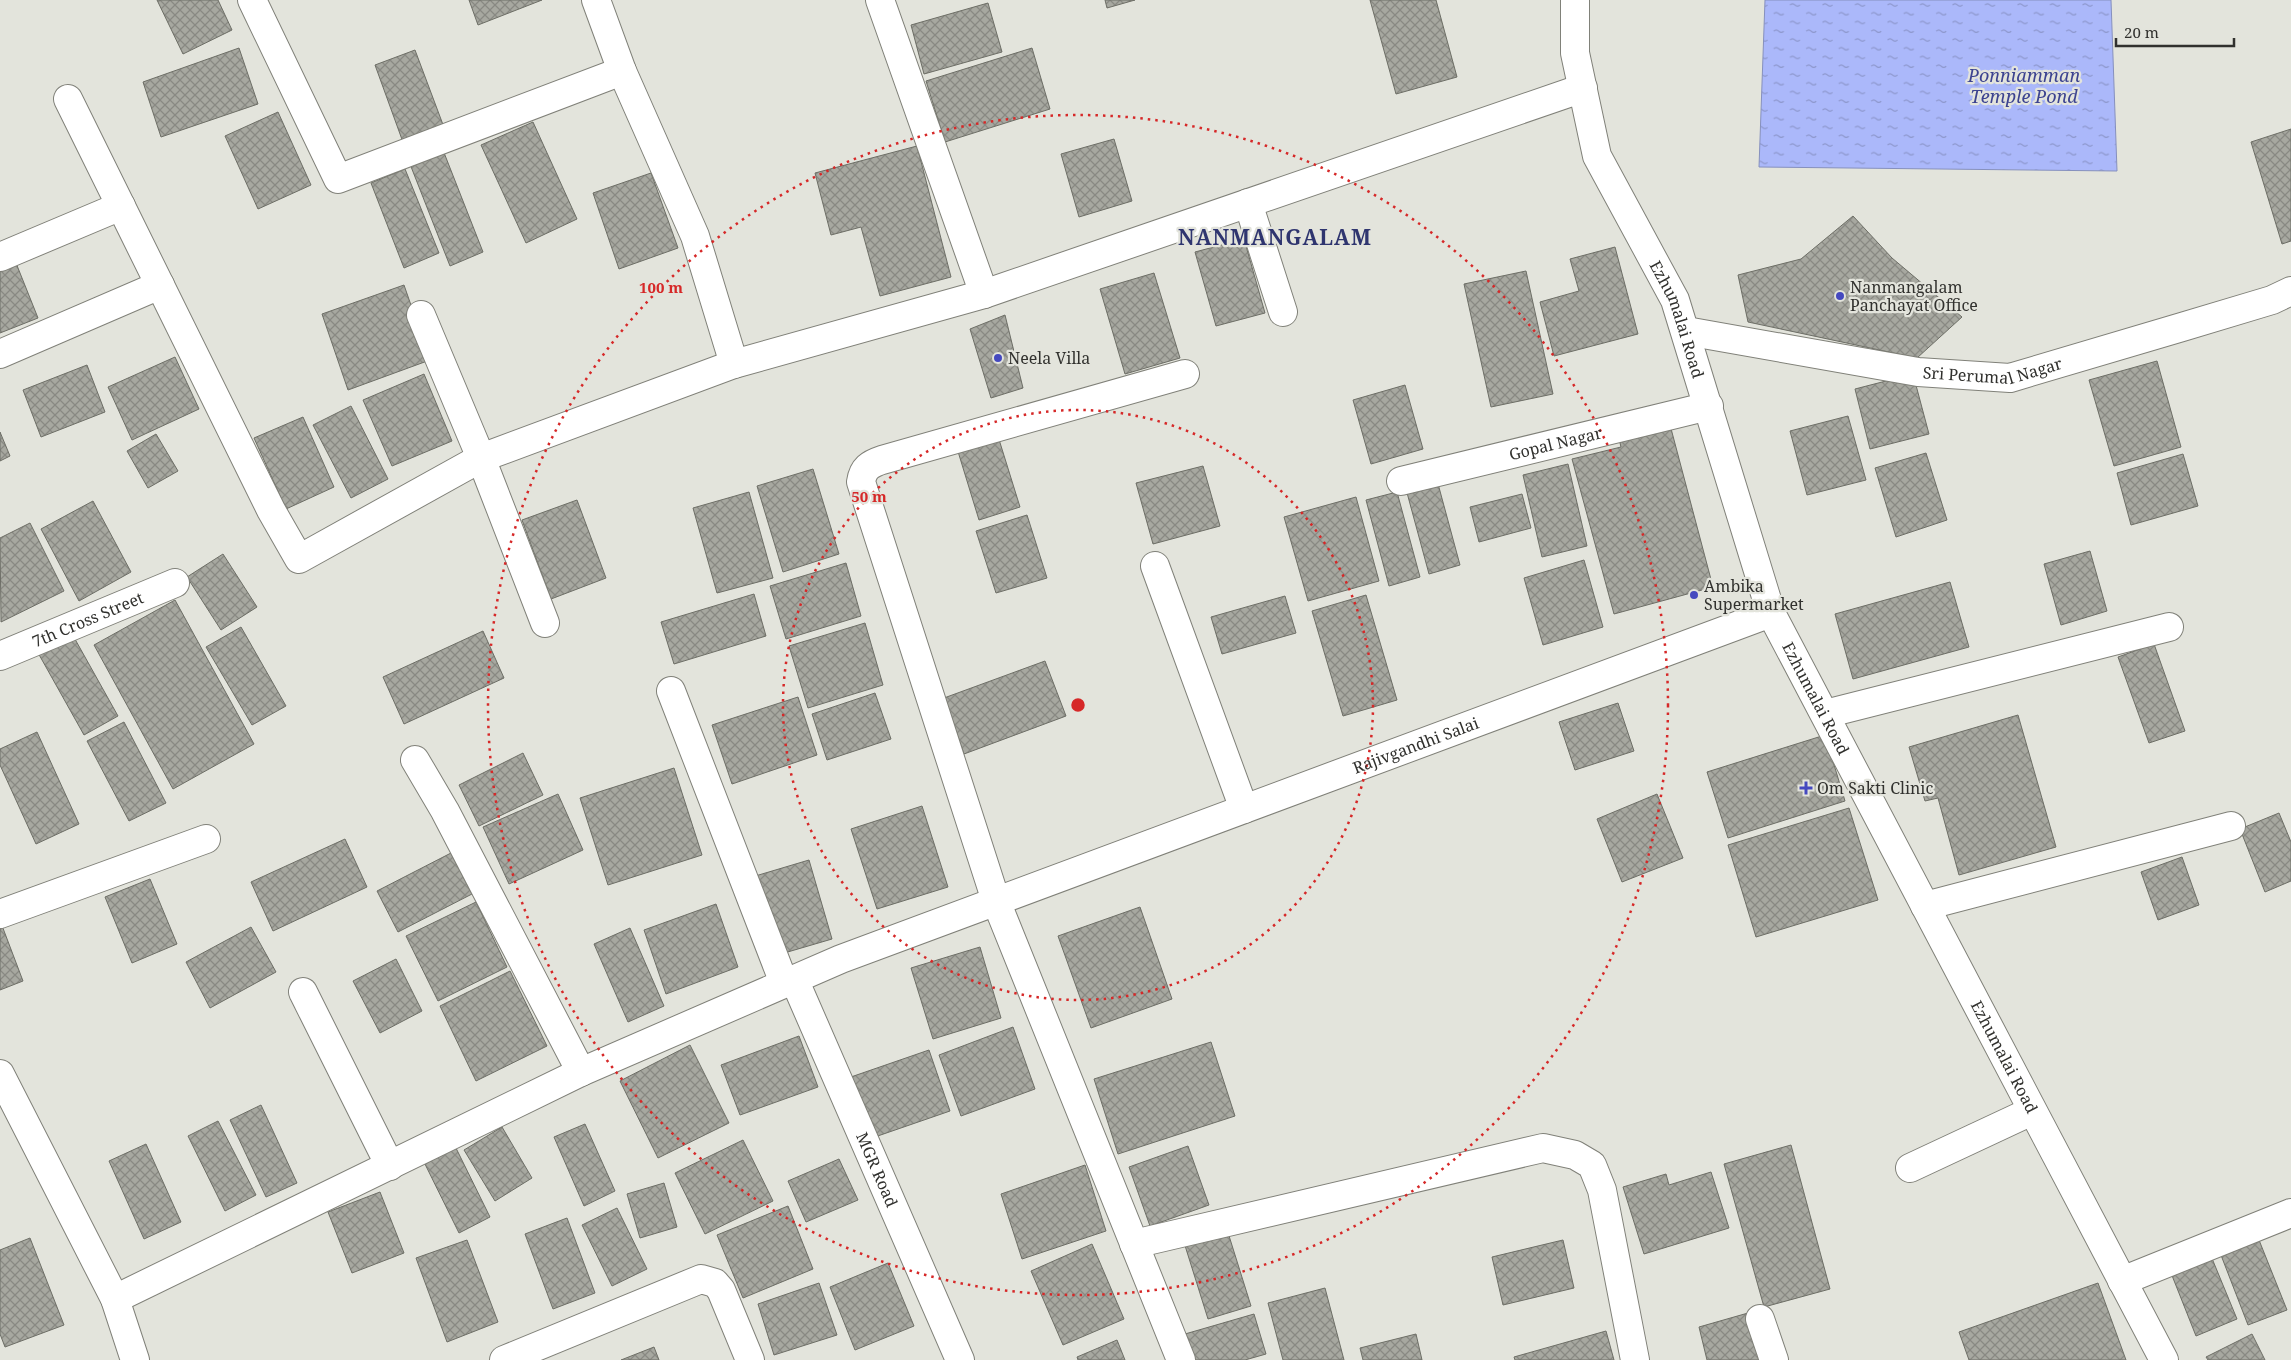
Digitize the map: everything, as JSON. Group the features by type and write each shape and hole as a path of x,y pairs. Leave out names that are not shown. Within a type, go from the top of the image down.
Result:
{"street":[{"path":"252,0 338,180 622,71"},
{"path":"596,0 622,71 696,236 734,364"},
{"path":"880,0 984,294"},
{"name":"Ezhumalai Road","path":"1576,0 1575,53 1597,156 1675,300 1771,613 2164,1360"},
{"path":"68,99 271,510 299,559 482,458 734,364 984,294 1583,88"},
{"path":"1248,204 1283,312"},
{"path":"0,257 121,206"},
{"path":"0,354 160,285"},
{"name":"Sri Perumal Nagar","path":"1686,331 1918,372 2010,378 2200,322 2291,292"},
{"path":"421,315 482,458 545,622"},
{"path":"1181,1360 996,901 861,482 863,472 871,464 882,460 1185,374"},
{"name":"Gopal Nagar","path":"1402,481 1709,406"},
{"path":"1155,566 1244,810"},
{"name":"7th Cross Street","path":"0,656 175,583"},
{"name":"Rajivgandhi Salai","path":"115,1299 581,1072 841,959 1771,613"},
{"path":"1824,714 2169,627"},
{"name":"MGR Road","path":"671,691 789,981 960,1360"},
{"path":"415,760 445,811 581,1072"},
{"path":"1925,906 2232,826"},
{"path":"0,914 206,839"},
{"path":"304,992 390,1166"},
{"path":"0,1074 115,1299 135,1360"},
{"path":"1910,1168 2032,1111"},
{"path":"1134,1244 1543,1148 1575,1155 1592,1165 1602,1190 1635,1360"},
{"path":"2122,1281 2291,1213"},
{"path":"504,1360 701,1279 716,1283 721,1290 750,1360"},
{"path":"1760,1319 1774,1360"}],"water":[{"name":"Ponniamman Temple Pond","path":"1765,0 2111,0 2117,171 1759,167"}],"building":[{"path":"157,0 218,0 232,30 183,54"},
{"path":"469,0 542,0 478,25"},
{"path":"1105,0 1135,0 1107,8"},
{"path":"1370,0 1436,0 1457,77 1396,94"},
{"path":"988,3 1002,52 924,74 911,25"},
{"path":"239,48 258,104 161,137 143,82"},
{"path":"1032,48 1050,109 945,142 926,81"},
{"path":"415,50 445,130 404,145 375,65"},
{"path":"278,112 311,185 258,209 225,136"},
{"path":"533,122 577,219 526,243 481,145"},
{"path":"2291,129 2291,241 2282,244 2251,142"},
{"path":"1114,139 1132,201 1079,217 1061,154"},
{"path":"441,145 483,252 450,266 408,159"},
{"path":"917,146 951,277 880,296 861,227 831,235 815,173"},
{"path":"405,169 439,253 404,268 371,183"},
{"path":"651,173 678,248 619,269 593,193"},
{"name":"Nanmangalam Panchayat Office","path":"1853,216 1892,258 1962,317 1917,358 1748,322 1738,275 1801,259"},
{"path":"1244,239 1265,313 1216,326 1195,252"},
{"path":"1615,247 1638,334 1554,356 1540,302 1579,291 1570,259"},
{"path":"14,258 38,318 0,333 0,264"},
{"path":"1526,271 1553,394 1491,407 1464,284"},
{"path":"1154,273 1180,358 1125,374 1100,289"},
{"path":"404,285 430,360 348,390 322,314"},
{"name":"Neela Villa","path":"1005,315 1023,388 991,398 970,329"},
{"path":"175,357 199,409 132,440 108,387"},
{"path":"2157,361 2181,447 2114,466 2089,380"},
{"path":"87,365 105,412 41,437 23,390"},
{"path":"424,374 452,441 392,466 363,400"},
{"path":"1913,374 1929,434 1870,449 1855,389"},
{"path":"1405,385 1423,449 1371,464 1353,400"},
{"path":"351,406 388,479 351,498 313,425"},
{"path":"1848,416 1866,480 1807,495 1790,431"},
{"path":"303,417 334,487 286,509 254,438"},
{"path":"1669,421 1713,587 1614,614 1572,459 1621,447 1618,435"},
{"path":"0,432 10,456 0,461"},
{"path":"997,433 1020,507 979,520 956,445"},
{"path":"156,434 178,471 148,488 127,451"},
{"path":"1926,453 1947,520 1896,537 1875,468"},
{"path":"2183,454 2198,506 2131,525 2117,473"},
{"path":"1568,464 1587,546 1542,557 1523,475"},
{"path":"1203,466 1220,526 1153,544 1136,483"},
{"path":"813,469 839,554 783,572 757,486"},
{"path":"1437,480 1460,565 1429,574 1406,489"},
{"path":"749,492 773,578 717,593 693,508"},
{"path":"1397,492 1420,577 1389,586 1366,500"},
{"path":"1522,494 1531,528 1479,542 1470,507"},
{"path":"1356,497 1379,581 1308,601 1284,517"},
{"path":"577,500 606,578 551,599 522,520"},
{"path":"93,501 131,572 79,601 41,529"},
{"path":"1027,515 1047,578 996,593 976,531"},
{"path":"30,523 64,591 1,622 0,538"},
{"path":"2090,551 2107,611 2061,625 2044,564"},
{"path":"223,554 257,607 221,630 187,577"},
{"path":"1584,560 1603,627 1543,645 1524,578"},
{"path":"846,563 861,616 786,639 770,586"},
{"path":"1950,582 1969,647 1853,679 1835,614"},
{"path":"754,594 766,636 674,664 661,622"},
{"path":"1366,595 1397,700 1343,716 1312,611"},
{"path":"1285,596 1296,633 1222,654 1211,617"},
{"path":"175,600 254,744 173,789 94,645"},
{"path":"865,623 883,685 808,708 789,646"},
{"path":"241,627 286,706 252,725 206,647"},
{"path":"483,631 504,678 404,724 383,677"},
{"path":"71,632 118,716 84,735 37,651"},
{"path":"2154,644 2185,731 2149,743 2118,657"},
{"path":"1045,661 1066,716 964,754 944,698"},
{"path":"875,693 891,739 827,760 812,714"},
{"path":"798,697 817,755 732,784 712,725"},
{"path":"1618,703 1634,751 1575,770 1559,722"},
{"path":"2018,715 2056,847 1959,875 1938,798 1925,801 1909,747"},
{"path":"124,722 166,803 129,821 87,741"},
{"path":"37,732 79,824 36,844 0,765 0,749"},
{"path":"1825,735 1845,801 1728,838 1707,772"},
{"path":"523,753 543,795 479,826 459,785"},
{"path":"674,768 702,855 608,885 580,798"},
{"path":"558,794 583,850 509,884 483,827"},
{"path":"1657,794 1683,858 1622,882 1597,819"},
{"path":"922,806 948,887 877,909 851,829"},
{"path":"1849,808 1878,900 1756,937 1728,845"},
{"path":"2279,813 2291,842 2291,881 2265,892 2240,829"},
{"path":"345,839 367,887 273,931 251,882"},
{"path":"451,853 472,894 398,932 377,891"},
{"path":"2182,857 2199,905 2158,920 2141,872"},
{"path":"809,860 832,939 774,956 752,877"},
{"path":"150,879 177,944 132,963 105,897"},
{"path":"476,902 507,967 438,1001 406,936"},
{"path":"716,904 738,967 666,994 644,930"},
{"path":"1140,907 1172,999 1091,1028 1058,936"},
{"path":"0,924 23,981 0,990"},
{"path":"251,927 276,972 210,1008 186,962"},
{"path":"630,928 664,1006 628,1022 594,944"},
{"path":"980,947 1001,1018 933,1039 911,968"},
{"path":"396,959 422,1011 380,1033 353,981"},
{"path":"510,971 547,1046 476,1081 440,1006"},
{"path":"1013,1027 1035,1089 961,1116 939,1055"},
{"path":"799,1036 818,1087 740,1115 721,1065"},
{"path":"1211,1042 1235,1116 1118,1154 1094,1079"},
{"path":"690,1045 729,1123 658,1158 620,1081"},
{"path":"929,1050 950,1111 869,1139 848,1078"},
{"path":"261,1105 297,1183 266,1197 230,1120"},
{"path":"218,1121 256,1195 225,1211 188,1136"},
{"path":"585,1124 615,1191 584,1206 554,1137"},
{"path":"502,1127 532,1178 495,1201 464,1150"},
{"path":"743,1140 773,1201 705,1234 675,1173"},
{"path":"453,1142 490,1217 459,1233 422,1158"},
{"path":"146,1144 181,1222 144,1239 109,1161"},
{"path":"1791,1145 1830,1289 1764,1307 1724,1164"},
{"path":"1188,1146 1209,1205 1150,1226 1129,1167"},
{"path":"839,1159 858,1200 806,1222 788,1181"},
{"path":"1085,1165 1106,1231 1022,1259 1001,1194"},
{"path":"1711,1172 1729,1228 1644,1254 1623,1187 1666,1174 1669,1185"},
{"path":"664,1183 677,1227 640,1238 627,1194"},
{"path":"380,1192 404,1253 352,1273 328,1212"},
{"path":"788,1206 813,1269 743,1298 717,1235"},
{"path":"617,1208 647,1269 612,1286 582,1225"},
{"path":"567,1218 595,1293 553,1309 525,1234"},
{"path":"1225,1223 1251,1306 1208,1319 1182,1236"},
{"path":"2257,1235 2287,1310 2248,1325 2219,1250"},
{"path":"30,1238 64,1325 5,1347 0,1334 0,1250"},
{"path":"467,1240 498,1322 447,1342 416,1258"},
{"path":"1563,1240 1574,1288 1503,1305 1492,1257"},
{"path":"1092,1244 1124,1319 1063,1345 1031,1271"},
{"path":"2211,1256 2237,1319 2196,1336 2171,1273"},
{"path":"888,1263 914,1326 855,1350 830,1287"},
{"path":"819,1283 837,1335 774,1355 758,1304"},
{"path":"2098,1283 2126,1360 1969,1360 1959,1332"},
{"path":"1325,1288 1344,1360 1283,1360 1268,1303"},
{"path":"1748,1313 1760,1360 1707,1360 1699,1327"},
{"path":"1254,1314 1266,1354 1245,1360 1192,1360 1185,1334"},
{"path":"1606,1331 1614,1360 1515,1360 1514,1357"},
{"path":"1416,1334 1422,1360 1363,1360 1360,1348"},
{"path":"2252,1334 2265,1360 2208,1360 2206,1357"},
{"path":"1117,1340 1125,1360 1078,1360 1077,1357"},
{"path":"654,1347 659,1360 621,1360"}],"place":[{"name":"Nanmangalam Panchayat Office","path":"1840,296"},
{"name":"Neela Villa","path":"998,358"},
{"name":"Ambika Supermarket","path":"1694,595"},
{"name":"Om Sakti Clinic","path":"1806,788"}],"district":[{"name":"NANMANGALAM","path":"1275,237"}]}
